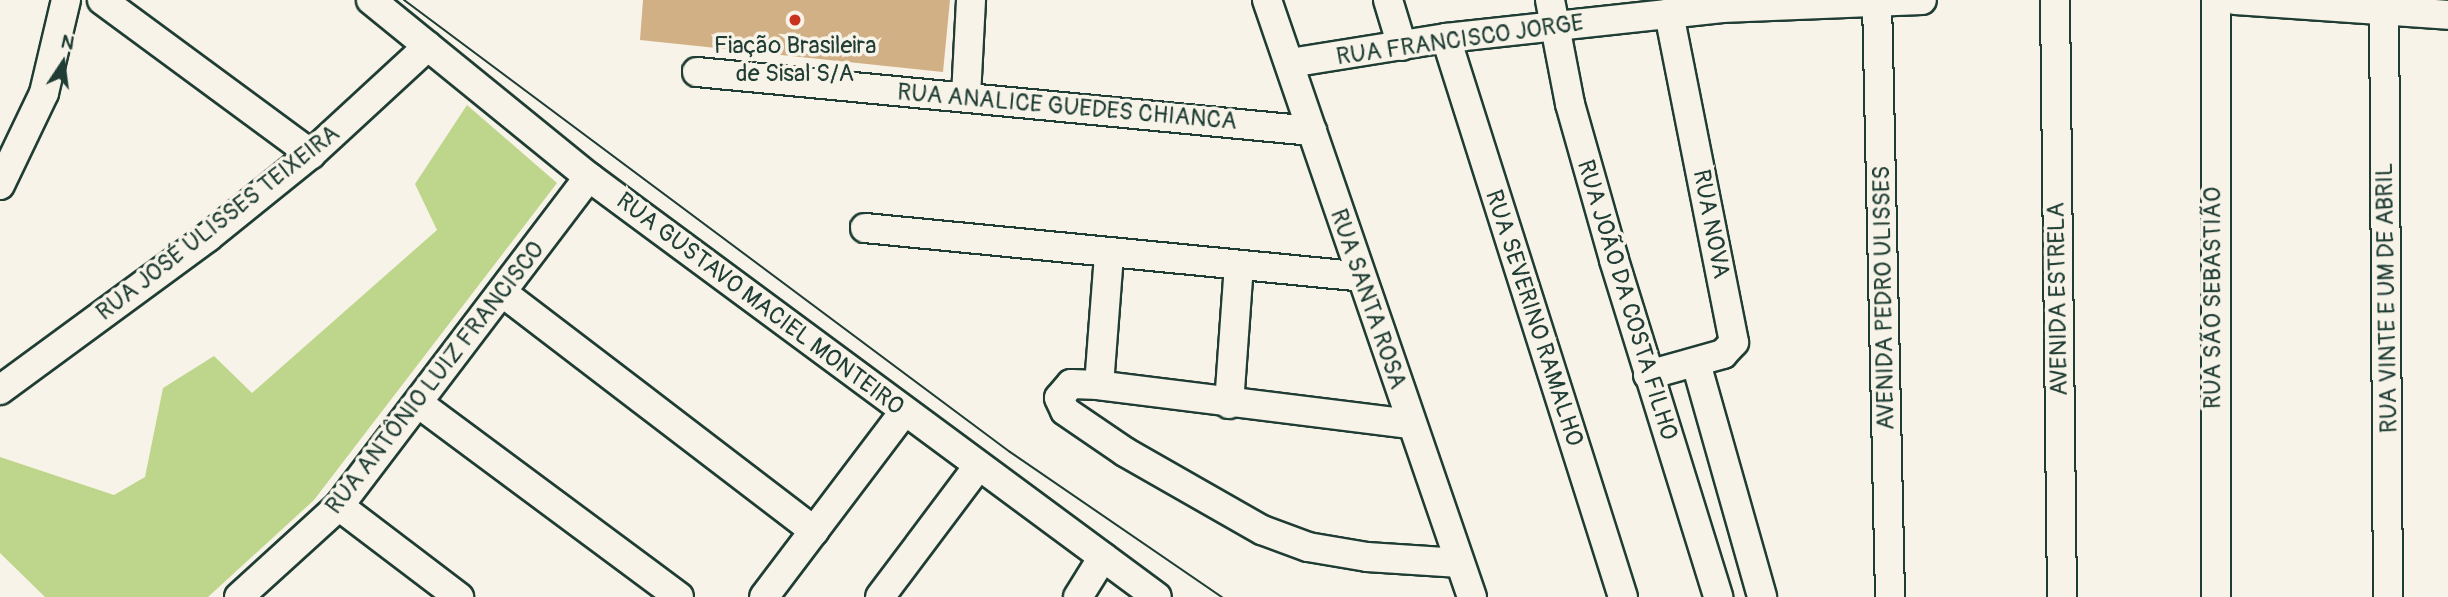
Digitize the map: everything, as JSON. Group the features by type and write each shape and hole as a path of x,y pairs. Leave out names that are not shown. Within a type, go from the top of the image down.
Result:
{"street":[{"path":"0,185 44,93 66,0"},
{"path":"102,0 311,154"},
{"name":"RUA GUSTAVO MACIEL MONTEIRO","path":"371,0 589,177 977,468 1157,597"},
{"path":"966,96 971,0"},
{"name":"RUA SANTA ROSA","path":"1267,0 1410,424 1472,597"},
{"path":"1388,0 1402,46"},
{"name":"RUA FRANCISCO JORGE","path":"1290,62 1446,38 1552,13 1669,13 1721,4 1922,0"},
{"name":"AVENIDA ESTRELA","path":"2055,0 2062,597"},
{"name":"RUA SÃO SEBASTIÃO","path":"2216,0 2216,597"},
{"path":"2235,0 2384,6 2448,15"},
{"name":"AVENIDA PEDRO ULISSES","path":"1877,1 1890,597"},
{"name":"RUA VINTE E UM DE ABRIL","path":"2384,6 2388,597"},
{"name":"RUA JOÃO DA COSTA FILHO","path":"1552,13 1573,117 1648,375 1718,597"},
{"name":"RUA NOVA","path":"1648,375 1723,354 1734,342 1669,13"},
{"name":"RUA SEVERINO RAMALHO","path":"1446,38 1623,597"},
{"name":"RUA JOSÉ ULISSES TEIXEIRA","path":"0,390 208,237 311,154 428,46"},
{"name":"RUA ANALICE GUEDES CHIANCA","path":"697,72 1312,131"},
{"name":"RUA ANTÔNIO LUIZ FRANCISCO","path":"239,597 339,506 589,177"},
{"path":"865,228 1109,255 1361,278"},
{"path":"1099,385 1109,255"},
{"path":"1229,404 1239,266"},
{"path":"503,293 814,531"},
{"path":"1696,363 1762,597"},
{"path":"1410,424 1229,404 1099,385 1071,384 1062,391 1060,405 1136,459 1262,530 1308,547 1355,555 1460,563"},
{"path":"418,402 679,597"},
{"path":"764,597 904,412"},
{"path":"880,597 977,468"},
{"path":"339,506 459,597"},
{"path":"1078,597 1103,557"}],"green space":[{"path":"467,105 557,183 314,500 208,597 45,597 0,553 0,457 114,495 145,477 163,388 214,356 252,393 437,230 415,184"}],"building":[{"name":"Fiação Brasileira de Sisal S/A","path":"643,0 950,0 943,72 640,40"}],"tram line":[{"path":"404,0 1010,452 1222,597"}],"place":[{"name":"Fiação Brasileira de Sisal S/A","path":"795,20"}]}
